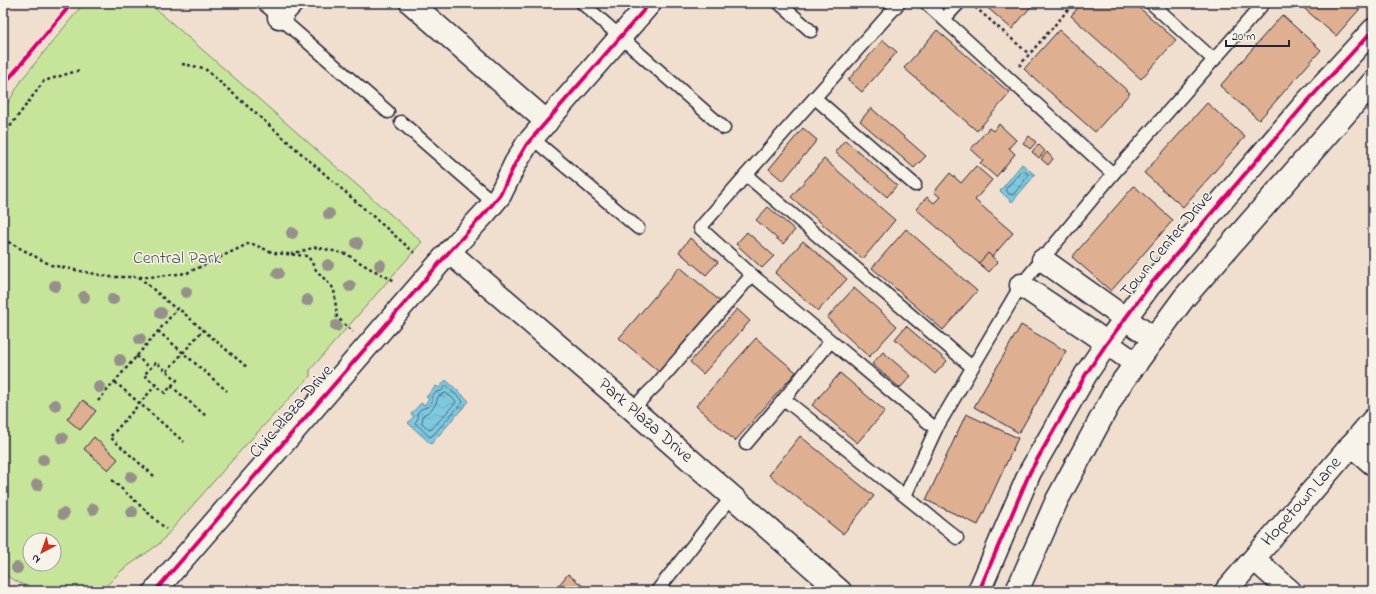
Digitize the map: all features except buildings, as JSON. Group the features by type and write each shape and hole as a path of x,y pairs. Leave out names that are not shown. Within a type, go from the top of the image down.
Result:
{"street":[{"path":"411,3 547,122"},
{"name":"Civic Plaza Drive","path":"155,591 500,195 515,164 532,138 650,3"},
{"name":"Town Center Drive","path":"979,591 1030,472 1086,374 1107,343 1155,279 1304,105 1373,30"},
{"path":"1017,591 1057,500 1117,389 1184,298 1373,82"},
{"name":"Park Plaza Drive","path":"449,252 632,409 840,591"},
{"path":"1043,260 1154,339"},
{"path":"1021,286 1136,364"},
{"name":"Hopetown Lane","path":"1226,591 1373,420"},
{"name":"Hopetown Lane","path":"1351,445 1373,464"},
{"name":"Hopetown Lane","path":"1254,559 1290,591"}],"lane":[{"path":"263,3 286,10 388,112"},
{"path":"582,3 724,128"},
{"path":"779,3 811,31"},
{"path":"899,3 700,228 830,342 936,429"},
{"path":"926,3 1113,174"},
{"path":"944,19 959,3"},
{"path":"1151,3 1214,60"},
{"path":"905,496 936,429 1021,286 1113,174 1263,3"},
{"path":"815,98 915,185"},
{"path":"401,122 494,202"},
{"path":"532,138 638,228"},
{"path":"746,175 972,367"},
{"path":"632,409 658,384 752,275"},
{"path":"746,444 830,342"},
{"path":"784,399 957,538"},
{"path":"661,590 732,497"}],"path":[{"path":"970,3 1029,54"},
{"path":"1010,80 1020,64 1074,3"},
{"path":"182,64 204,68 434,269"},
{"path":"3,136 44,81 80,70"},
{"path":"3,239 51,266 110,277 150,277 187,273 250,243 274,253 308,256 316,270 334,289 337,317 368,346"},
{"path":"288,255 316,247 346,254 369,268 415,291"},
{"path":"139,276 177,310 178,308 248,368"},
{"path":"98,401 177,310"},
{"path":"167,371 203,330"},
{"path":"158,331 227,392"},
{"path":"136,356 150,368"},
{"path":"156,362 167,371 177,380 165,393 144,375 156,362"},
{"path":"114,382 184,442"},
{"path":"154,476 110,437 156,385"},
{"path":"171,386 206,416"},
{"path":"112,480 166,529"}],"green space":[{"name":"Central Park","path":"84,3 149,3 422,242 310,370 310,376 242,449 159,544 121,571 101,591 35,591 3,574 3,111 23,78"}],"water":[{"path":"1022,164 1035,175 1012,202 1000,191"},
{"path":"446,380 469,401 431,444 408,423 414,416 411,414 421,403 424,405 429,399 426,397 436,386 439,388"}],"cycle path":[{"path":"3,88 11,76 72,3"},
{"path":"155,591 449,252 486,212 500,195 515,164 527,144 650,3"},
{"path":"979,591 1030,472 1086,374 1107,343 1150,285 1304,105 1373,30"}]}
